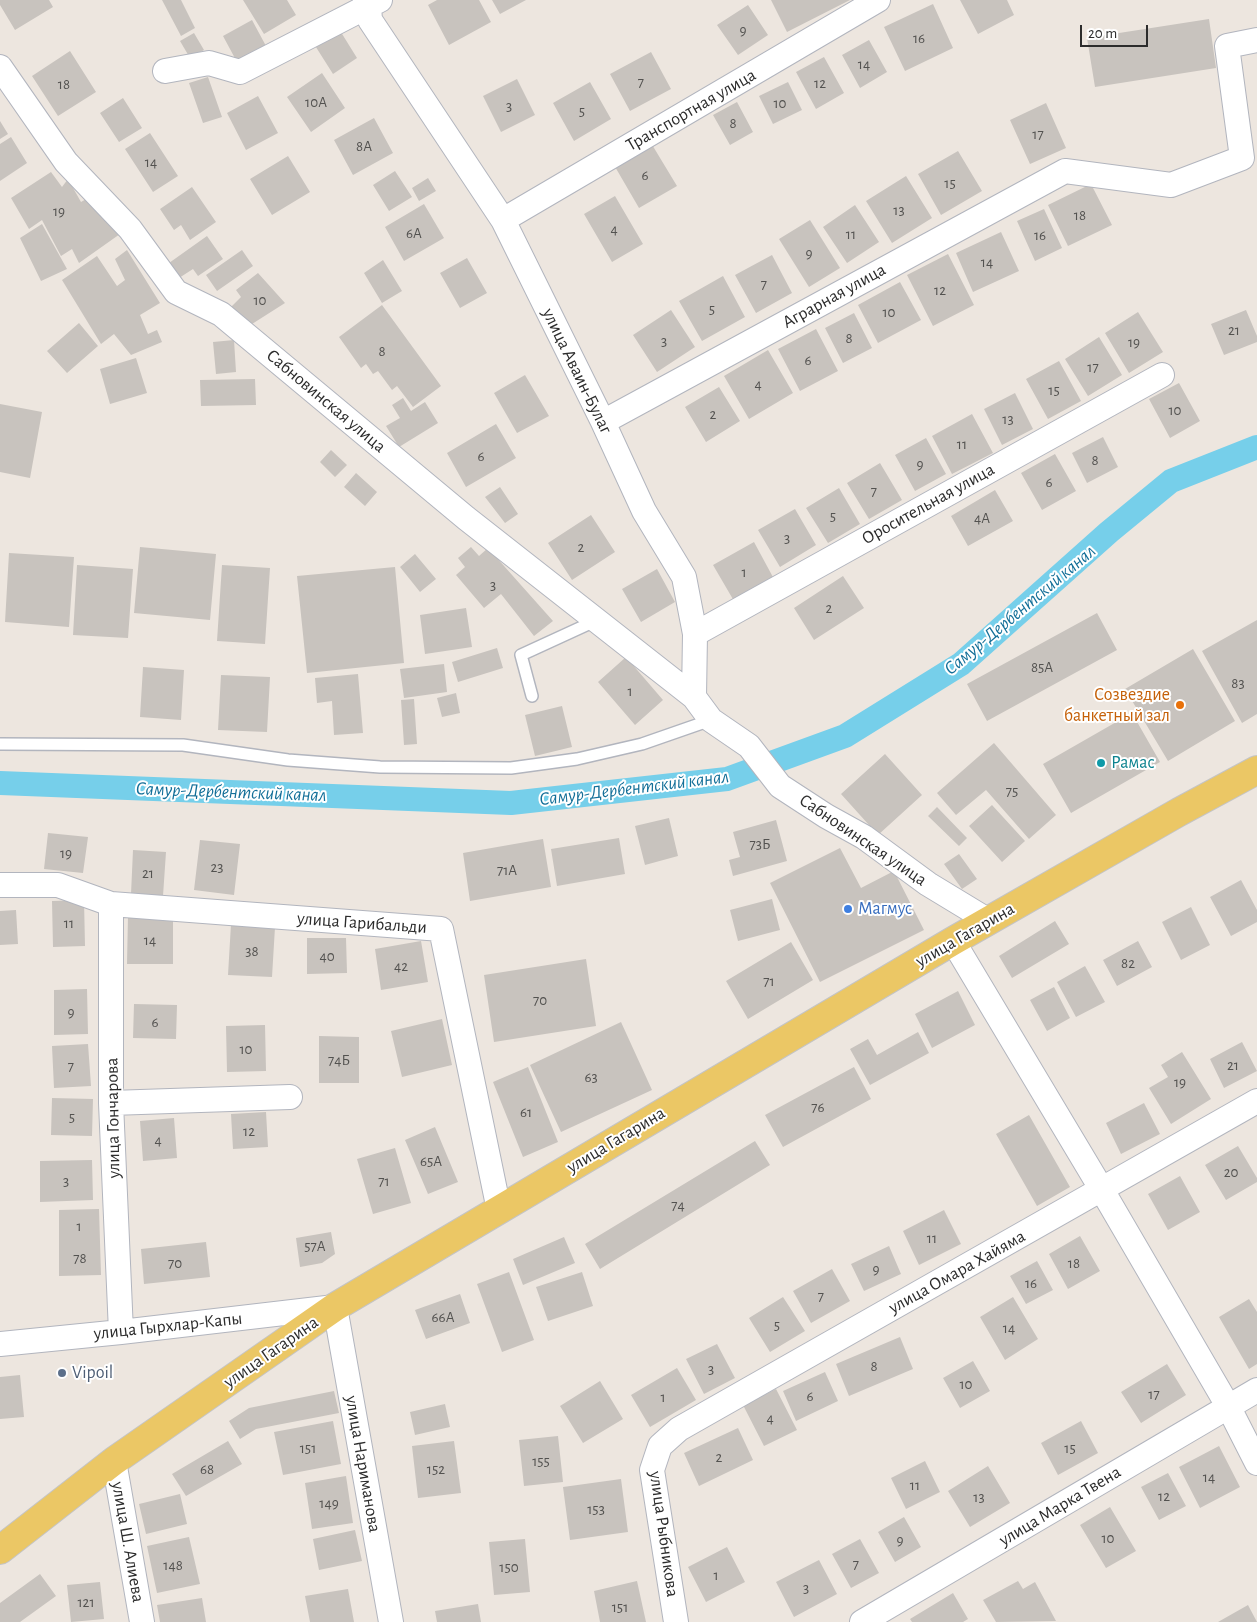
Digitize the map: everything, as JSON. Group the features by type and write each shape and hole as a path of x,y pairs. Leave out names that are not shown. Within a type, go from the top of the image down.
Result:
{"main road":[{"name":"улица Гагарина","path":"0,1550 114,1461 335,1307 953,941 1179,812 1257,770"}],"street":[{"name":"Транспортная улица","path":"503,220 878,0"},
{"name":"улица Аваин-Булаг","path":"371,2 370,20 503,220 603,422 644,511 684,577 695,634 694,698"},
{"path":"165,71 209,62 240,72 371,2"},
{"name":"Аграрная улица","path":"603,422 1065,171 1171,185 1242,158 1227,46 1257,40"},
{"name":"Сабновинская улица","path":"0,67 66,162 130,228 176,292 221,314 466,518 694,698"},
{"name":"Оросительная улица","path":"695,634 1162,375"},
{"path":"694,698 711,720"},
{"name":"Сабновинская улица","path":"711,720 749,746 780,786 826,816 864,837 928,884 989,921"},
{"name":"улица Гарибальди","path":"0,885 58,885 112,904 441,929 499,1210"},
{"name":"улица Гончарова","path":"112,904 111,1103 121,1332"},
{"path":"953,941 1228,1406 1257,1463"},
{"path":"111,1103 290,1097"},
{"name":"улица Омара Хайяма","path":"660,1446 680,1429 1257,1102"},
{"name":"улица Гырхлар-Капы","path":"0,1344 335,1307"},
{"name":"улица Нариманова","path":"335,1307 391,1622"},
{"name":"улица Марка Твена","path":"862,1622 1257,1390"},
{"name":"улица Рыбникова","path":"660,1446 652,1470 676,1622"},
{"name":"улица Ш. Алиева","path":"114,1461 142,1622"}],"lane":[{"path":"532,696 521,655 595,621"},
{"path":"0,744 183,745 288,760 380,767 511,768 577,758 642,744 711,720"}],"building":[{"path":"0,0 49,0 53,7 15,30 0,5"},
{"path":"162,0 181,0 195,28 181,36"},
{"path":"243,0 287,0 296,15 264,34"},
{"path":"437,0 479,0 491,22 449,45 428,5"},
{"path":"492,0 526,0 500,14"},
{"path":"771,0 850,0 787,32"},
{"path":"960,0 1007,0 1014,15 978,34"},
{"path":"933,4 953,48 905,71 884,27"},
{"path":"748,5 768,35 738,55 717,25"},
{"path":"1209,19 1216,68 1095,87 1087,38"},
{"path":"252,20 266,46 237,62 223,36"},
{"path":"339,29 357,58 333,74 314,44"},
{"path":"194,33 204,50 190,58 180,41"},
{"path":"869,40 887,72 860,88 842,55"},
{"path":"70,51 96,92 58,116 32,76"},
{"path":"651,52 671,89 630,111 610,74"},
{"path":"824,57 844,93 816,109 796,72"},
{"path":"322,73 345,108 311,132 287,97"},
{"path":"208,77 222,117 203,123 189,83"},
{"path":"517,79 535,115 501,132 483,96"},
{"path":"590,82 611,119 574,141 553,103"},
{"path":"788,82 802,110 773,124 759,96"},
{"path":"258,96 278,133 246,150 227,113"},
{"path":"123,98 142,128 119,142 100,113"},
{"path":"737,102 753,132 730,145 713,115"},
{"path":"1046,103 1066,148 1030,164 1010,120"},
{"path":"374,118 393,153 353,175 334,140"},
{"path":"0,121 8,134 0,139"},
{"path":"150,133 178,176 153,192 125,149"},
{"path":"11,137 27,163 0,181 0,144"},
{"path":"651,143 677,186 639,208 614,165"},
{"path":"958,151 982,191 941,215 918,174"},
{"path":"288,156 310,192 272,215 250,179"},
{"path":"395,171 412,197 389,211 373,185"},
{"path":"51,172 62,187 68,179 81,202 88,198 120,234 79,263 72,249 61,256 42,220 29,229 11,198"},
{"path":"906,176 932,218 892,243 866,201"},
{"path":"428,178 436,191 419,201 412,188"},
{"path":"1091,184 1112,225 1068,246 1048,205"},
{"path":"192,187 216,222 190,240 181,225 174,230 160,209"},
{"path":"615,196 643,244 612,262 584,214"},
{"path":"424,204 444,238 404,261 385,227"},
{"path":"855,205 879,242 847,263 823,227"},
{"path":"1044,209 1062,248 1035,261 1017,221"},
{"path":"810,220 840,268 809,287 779,239"},
{"path":"42,224 67,269 41,281 20,238"},
{"path":"1001,232 1019,271 973,292 956,253"},
{"path":"207,236 223,259 198,276 193,269 179,278 169,263"},
{"path":"127,250 160,303 140,315 148,334 157,330 162,342 131,355 114,334 101,344 62,280 97,256 117,286 125,280 115,259"},
{"path":"242,250 253,266 217,291 206,275"},
{"path":"948,254 974,305 933,326 907,275"},
{"path":"772,255 792,293 756,313 735,275"},
{"path":"467,258 487,293 460,308 440,273"},
{"path":"383,260 402,291 382,303 364,273"},
{"path":"258,273 285,303 252,324 228,310 241,297 236,290"},
{"path":"723,276 745,317 702,341 679,301"},
{"path":"900,282 921,320 878,343 858,305"},
{"path":"382,305 441,386 413,407 397,386 392,390 378,371 373,374 366,364 361,368 339,337"},
{"path":"671,310 695,347 657,372 633,335"},
{"path":"1246,310 1257,336 1257,342 1224,355 1211,324"},
{"path":"1138,312 1163,352 1129,373 1105,333"},
{"path":"854,313 872,348 843,363 825,328"},
{"path":"79,323 98,346 67,373 47,351"},
{"path":"816,329 838,371 800,391 778,349"},
{"path":"1099,337 1122,375 1088,396 1065,359"},
{"path":"234,340 236,372 216,374 213,342"},
{"path":"768,350 793,393 749,419 724,376"},
{"path":"136,358 147,393 110,404 100,369"},
{"path":"1059,361 1081,401 1048,419 1026,379"},
{"path":"525,375 549,416 517,433 494,393"},
{"path":"255,379 256,405 201,406 200,380"},
{"path":"1179,383 1200,421 1170,438 1149,399"},
{"path":"719,387 740,421 706,442 685,407"},
{"path":"1015,393 1033,429 1002,445 984,409"},
{"path":"403,398 411,411 425,402 438,423 399,447 386,426 400,418 392,405"},
{"path":"0,404 42,412 30,478 0,472"},
{"path":"972,414 993,453 952,474 932,436"},
{"path":"496,424 516,458 466,487 447,453"},
{"path":"1103,437 1118,467 1087,483 1072,453"},
{"path":"926,438 946,474 915,491 895,455"},
{"path":"331,450 347,465 335,477 320,462"},
{"path":"1055,454 1076,491 1042,510 1021,473"},
{"path":"880,463 902,500 869,519 847,483"},
{"path":"356,473 377,492 365,506 344,487"},
{"path":"500,487 518,514 505,523 485,497"},
{"path":"839,488 860,524 828,543 806,508"},
{"path":"995,490 1013,521 968,546 951,516"},
{"path":"795,509 816,545 780,567 758,530"},
{"path":"591,515 615,552 572,580 548,543"},
{"path":"754,542 774,579 734,601 713,565"},
{"path":"140,547 216,554 210,620 134,613"},
{"path":"471,547 479,556 488,548 553,621 534,636 501,594 484,608 456,575 465,567 458,558"},
{"path":"9,553 74,557 69,627 5,622"},
{"path":"415,554 436,579 420,592 400,567"},
{"path":"77,565 133,569 128,638 73,635"},
{"path":"222,565 270,568 265,644 217,641"},
{"path":"395,567 404,663 307,673 297,576"},
{"path":"657,569 675,602 641,622 622,589"},
{"path":"843,576 864,608 814,640 794,608"},
{"path":"466,608 472,647 425,654 420,615"},
{"path":"1097,613 1117,650 987,721 967,684"},
{"path":"1257,620 1257,714 1242,723 1202,651"},
{"path":"497,648 503,668 458,682 452,662"},
{"name":"Созвездие банкетный зал","path":"1193,649 1235,721 1168,761 1125,689"},
{"path":"626,657 663,700 635,725 598,682"},
{"path":"444,664 447,692 404,698 400,669"},
{"path":"143,667 184,670 181,720 140,717"},
{"path":"358,674 363,733 334,735 332,701 317,703 315,678"},
{"path":"221,675 270,677 267,732 218,730"},
{"path":"456,693 460,713 442,717 437,698"},
{"path":"414,699 417,744 404,745 401,700"},
{"path":"562,706 572,747 535,756 525,715"},
{"name":"Рамас","path":"1132,713 1160,762 1071,813 1043,764"},
{"path":"994,743 1056,815 1029,839 986,790 956,815 937,793"},
{"path":"885,754 922,795 878,835 841,794"},
{"path":"992,805 1025,841 1002,862 969,826"},
{"path":"937,807 967,838 959,846 928,816"},
{"path":"669,818 678,856 645,865 635,826"},
{"path":"776,820 787,861 733,876 729,860 740,857 733,832"},
{"path":"48,833 88,837 83,873 44,869"},
{"path":"619,838 625,874 557,886 551,849"},
{"path":"543,839 551,887 470,901 463,853"},
{"path":"200,840 240,844 234,895 194,890"},
{"name":"Магмус","path":"840,848 861,888 894,871 924,930 820,982 770,883"},
{"path":"133,850 166,852 163,896 131,894"},
{"path":"959,854 977,879 962,889 944,864"},
{"path":"1241,880 1257,910 1257,922 1231,936 1210,897"},
{"path":"772,899 780,930 738,941 730,910"},
{"path":"84,900 85,946 53,947 52,901"},
{"path":"1191,907 1210,945 1181,960 1162,922"},
{"path":"16,910 18,944 0,945 0,911"},
{"path":"128,916 173,917 173,964 127,964"},
{"path":"1055,921 1069,944 1012,978 999,956"},
{"path":"231,924 275,927 272,977 228,975"},
{"path":"307,938 346,938 347,973 307,974"},
{"path":"421,941 428,982 381,990 375,949"},
{"path":"1138,941 1152,967 1117,986 1103,960"},
{"path":"791,942 813,980 748,1019 726,981"},
{"path":"586,959 596,1026 494,1042 484,975"},
{"path":"1085,966 1105,1002 1076,1017 1057,982"},
{"path":"1054,987 1070,1018 1047,1031 1030,1000"},
{"path":"87,989 88,1034 54,1035 54,990"},
{"path":"958,991 975,1025 932,1048 915,1014"},
{"path":"134,1004 177,1005 176,1039 133,1038"},
{"path":"442,1019 452,1065 402,1077 391,1031"},
{"path":"621,1022 652,1090 561,1132 530,1065"},
{"path":"265,1025 266,1071 227,1072 226,1026"},
{"path":"918,1032 929,1053 870,1085 850,1049 868,1039 877,1055"},
{"path":"319,1036 359,1037 359,1083 319,1083"},
{"path":"1242,1042 1257,1071 1224,1088 1210,1059"},
{"path":"88,1044 91,1086 54,1088 52,1046"},
{"path":"1182,1052 1211,1099 1171,1124 1149,1088 1168,1077 1161,1065"},
{"path":"528,1067 558,1142 523,1157 493,1082"},
{"path":"854,1067 871,1099 783,1147 765,1115"},
{"path":"52,1098 93,1099 92,1136 51,1135"},
{"path":"1144,1103 1160,1134 1121,1154 1106,1123"},
{"path":"266,1112 268,1147 233,1149 231,1114"},
{"path":"1029,1115 1070,1187 1037,1206 996,1134"},
{"path":"174,1118 177,1158 143,1161 140,1121"},
{"path":"435,1127 458,1182 428,1194 405,1140"},
{"path":"755,1141 770,1165 600,1269 585,1244"},
{"path":"1238,1146 1257,1178 1257,1182 1226,1200 1205,1165"},
{"path":"395,1148 411,1203 373,1214 357,1159"},
{"path":"92,1160 93,1200 40,1202 40,1161"},
{"path":"1180,1176 1200,1212 1168,1230 1148,1194"},
{"path":"99,1209 101,1275 59,1276 59,1210"},
{"path":"944,1210 961,1244 919,1265 903,1231"},
{"path":"331,1232 335,1254 322,1263 300,1267 296,1238"},
{"path":"1080,1236 1100,1271 1068,1289 1049,1254"},
{"path":"564,1237 575,1263 523,1285 513,1259"},
{"path":"206,1242 210,1277 144,1284 141,1249"},
{"path":"889,1246 901,1274 864,1291 851,1264"},
{"path":"1037,1261 1053,1290 1026,1304 1010,1276"},
{"path":"832,1269 850,1301 811,1323 793,1291"},
{"path":"509,1272 534,1340 502,1352 477,1284"},
{"path":"582,1272 593,1306 548,1321 536,1287"},
{"path":"460,1294 470,1323 426,1339 415,1310"},
{"path":"783,1297 805,1331 770,1352 749,1318"},
{"path":"1013,1297 1038,1339 1005,1360 980,1317"},
{"path":"1249,1299 1257,1312 1257,1364 1249,1369 1219,1317"},
{"path":"900,1337 913,1369 849,1396 836,1364"},
{"path":"717,1344 735,1378 704,1394 686,1359"},
{"path":"973,1361 990,1391 960,1408 943,1378"},
{"path":"1167,1364 1186,1395 1141,1423 1121,1392"},
{"path":"677,1368 696,1400 650,1427 631,1395"},
{"path":"825,1372 838,1401 796,1421 783,1391"},
{"path":"20,1375 24,1417 0,1419 0,1377"},
{"path":"600,1381 623,1419 583,1443 560,1406"},
{"path":"776,1389 797,1430 764,1446 743,1405"},
{"path":"334,1391 339,1413 256,1429 240,1439 229,1421 249,1408"},
{"path":"445,1404 450,1427 415,1435 410,1412"},
{"path":"333,1421 341,1464 283,1475 274,1432"},
{"path":"1081,1421 1098,1453 1058,1475 1041,1443"},
{"path":"738,1428 753,1460 699,1486 684,1453"},
{"path":"558,1436 563,1482 524,1486 519,1440"},
{"path":"228,1441 242,1464 186,1496 172,1474"},
{"path":"454,1441 461,1493 418,1498 412,1446"},
{"path":"1219,1446 1240,1487 1200,1508 1179,1467"},
{"path":"925,1461 940,1492 906,1509 891,1478"},
{"path":"988,1466 1010,1503 970,1527 948,1491"},
{"path":"1168,1473 1186,1506 1159,1520 1141,1487"},
{"path":"346,1476 353,1523 312,1529 305,1483"},
{"path":"621,1479 628,1532 570,1540 563,1487"},
{"path":"180,1494 187,1524 146,1534 139,1504"},
{"path":"1110,1507 1136,1551 1106,1568 1080,1525"},
{"path":"904,1517 921,1547 895,1562 878,1532"},
{"path":"355,1530 362,1561 319,1570 313,1539"},
{"path":"189,1537 200,1584 157,1593 147,1546"},
{"path":"525,1539 530,1592 494,1595 489,1542"},
{"path":"860,1539 879,1573 851,1588 832,1554"},
{"path":"727,1547 745,1582 706,1602 688,1567"},
{"path":"819,1560 837,1594 794,1617 776,1582"},
{"path":"40,1574 56,1596 20,1622 0,1622 0,1603"},
{"path":"637,1581 646,1622 600,1622 594,1591"},
{"path":"1018,1581 1023,1589 1035,1582 1056,1621 996,1622 983,1600"},
{"path":"100,1582 104,1619 71,1622 67,1585"},
{"path":"348,1589 354,1622 310,1622 305,1596"},
{"path":"953,1593 968,1619 963,1622 912,1622 910,1619"},
{"path":"202,1598 206,1622 160,1622 157,1605"},
{"path":"478,1604 481,1622 437,1622 435,1611"},
{"path":"1248,1605 1257,1622 1218,1622"}],"waterway":[{"name":"Самур-Дербентский канал","path":"0,783 511,803 727,779 845,736 961,664 1109,532 1171,481 1257,447"}],"place":[{"name":"Созвездие банкетный зал","path":"1180,705"},
{"name":"Рамас","path":"1101,763"},
{"name":"Магмус","path":"848,909"},
{"name":"Vipoil","path":"62,1373"}]}
